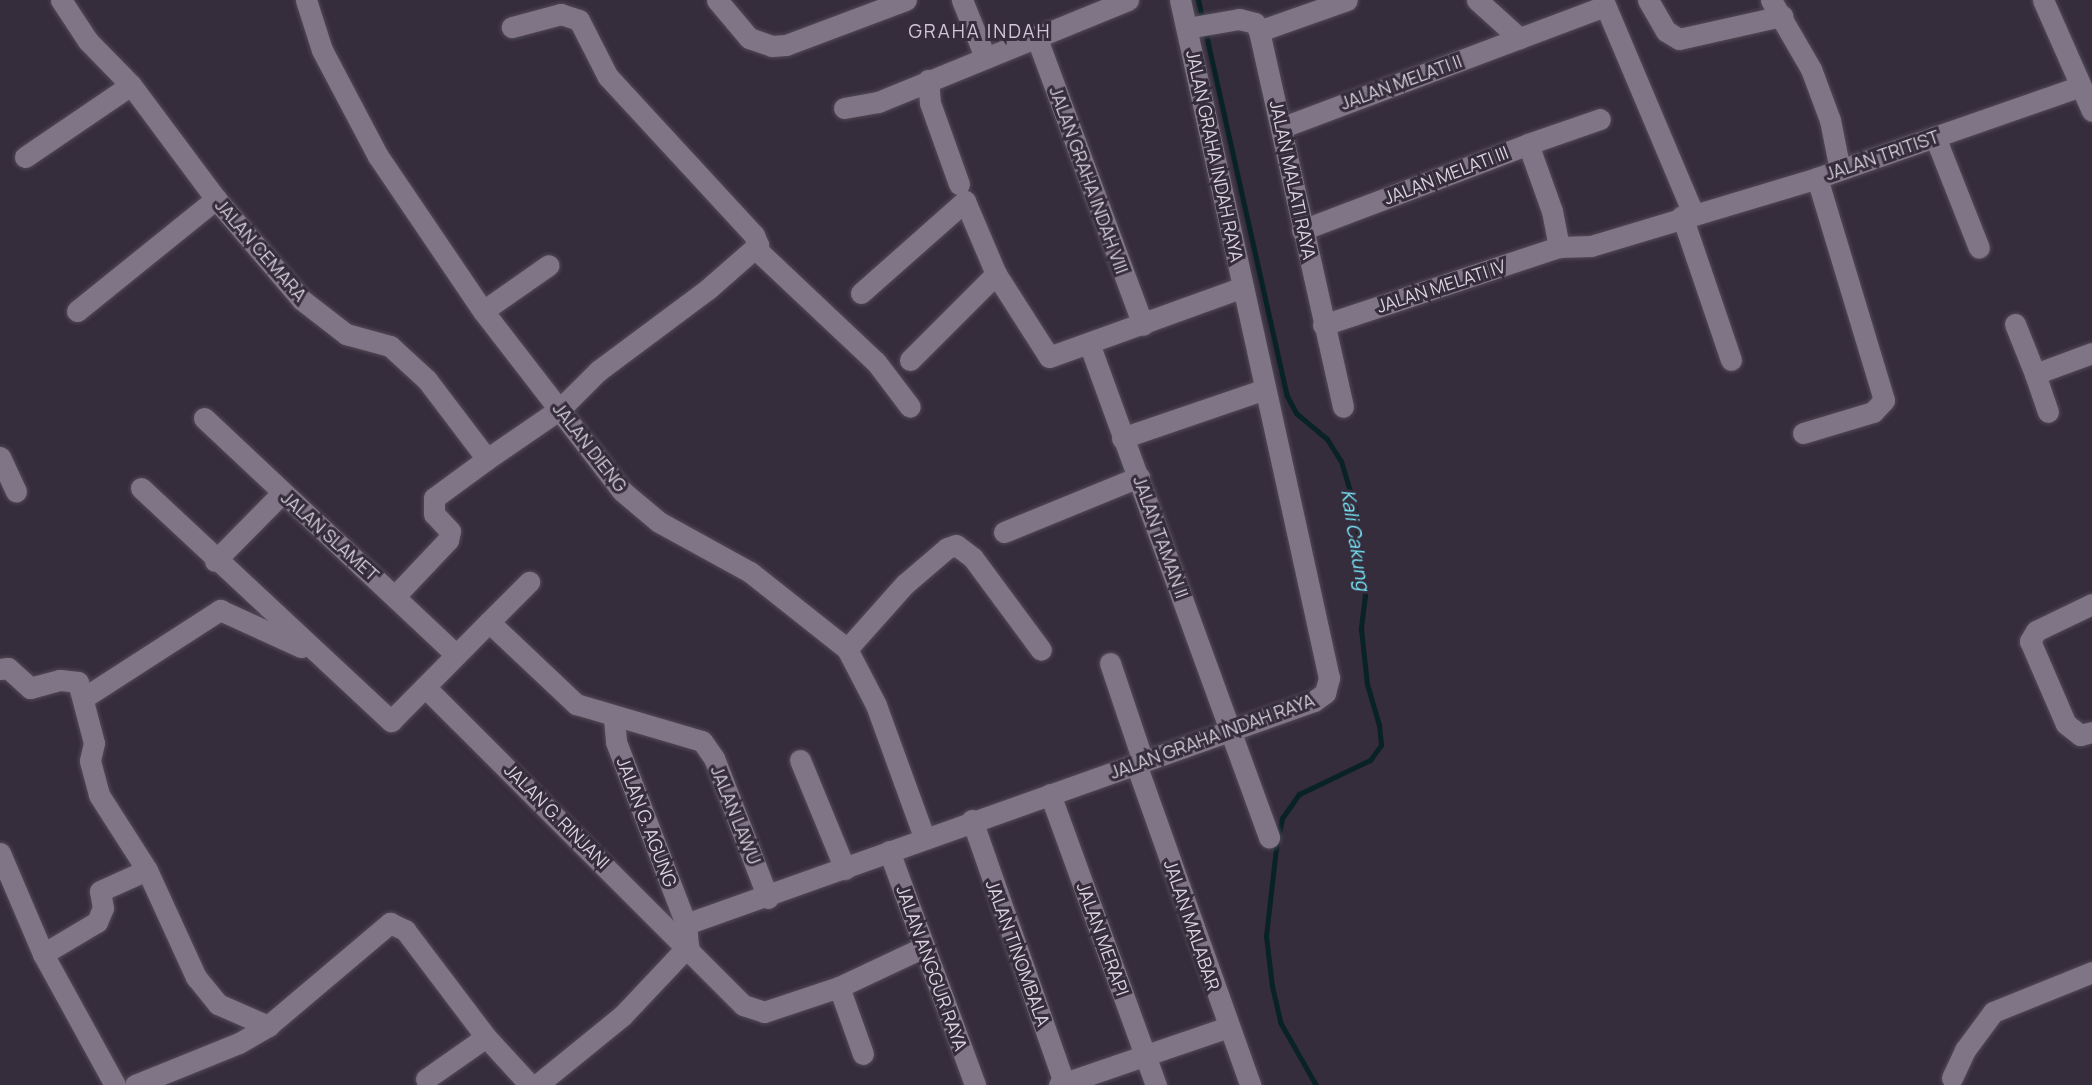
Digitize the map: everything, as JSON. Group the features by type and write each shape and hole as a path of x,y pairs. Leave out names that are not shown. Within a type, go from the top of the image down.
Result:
{"street":[{"name":"JALAN CEMARA","path":"61,0 88,41 131,85 216,199 302,300 346,334 390,346 427,380 487,459"},
{"name":"JALAN DIENG","path":"306,0 321,50 378,156 483,311 622,491 659,522 750,572 847,649 876,705 924,837"},
{"path":"717,0 749,38 772,46 786,45 906,0"},
{"path":"962,0 985,57"},
{"path":"844,107 878,103 1036,36 1071,10 1128,0"},
{"name":"JALAN GRAHA INDAH RAYA","path":"687,935 768,898 924,837 1314,702 1325,693 1329,678 1243,287 1194,26 1180,0"},
{"path":"1194,26 1239,19 1255,23 1259,31 1347,0"},
{"path":"1478,0 1519,38"},
{"path":"1648,0 1666,31 1679,39 1776,8 1811,69 1830,120 1840,170"},
{"path":"2043,0 2087,99"},
{"path":"1604,3 1688,215 1731,360"},
{"name":"JALAN MELATI II","path":"1283,127 1604,3"},
{"path":"512,27 561,14 579,20 608,77 754,235 757,250 876,362 910,407"},
{"name":"JALAN MALATI RAYA","path":"1259,31 1283,127 1323,325 1343,407"},
{"name":"JALAN GRAHA INDAH VIII","path":"1036,36 1143,325"},
{"path":"928,80 930,103 962,192 996,274 1049,358 1090,346 1243,287"},
{"path":"25,157 131,85"},
{"name":"JALAN TRITIST","path":"1559,247 1591,246 1817,178 1935,136 2087,99"},
{"path":"1528,144 1600,119"},
{"path":"1935,136 1979,248"},
{"name":"JALAN MELATI III","path":"1303,230 1528,144 1552,211 1559,247"},
{"path":"1803,433 1873,412 1884,400 1817,178"},
{"path":"861,293 962,192"},
{"path":"76,311 216,199"},
{"name":"JALAN MELATI IV","path":"1323,325 1559,247"},
{"path":"396,595 448,540 450,531 434,514 434,498 560,409 598,370 757,250"},
{"path":"483,311 549,265"},
{"path":"910,360 996,274"},
{"path":"2015,324 2048,412"},
{"name":"JALAN TAMAN II","path":"1090,346 1269,837"},
{"path":"2035,374 2092,353"},
{"path":"1122,438 1265,389"},
{"name":"JALAN SLAMET","path":"204,418 282,493 396,595 456,655"},
{"path":"0,457 16,492"},
{"path":"1004,532 1139,477"},
{"path":"141,488 215,561 391,721 529,582"},
{"path":"215,561 282,493"},
{"path":"847,649 905,584 947,548 956,545 973,558 1041,650"},
{"path":"2092,604 2036,631 2030,641 2066,724 2080,735 2092,732"},
{"path":"85,697 220,610 319,655"},
{"path":"489,622 576,704 614,718"},
{"name":"JALAN MALABAR","path":"1110,663 1139,763 1250,1085"},
{"path":"0,669 8,668 30,688 60,680 78,681 85,697 94,743 90,761 94,784 146,870 195,977 218,1004 268,1026"},
{"name":"JALAN G. RINJANI","path":"425,687 687,935 743,1005 764,1012 839,987 924,947"},
{"name":"JALAN LAWU","path":"614,718 702,741 713,758 768,898"},
{"name":"JALAN G. AGUNG","path":"614,718 615,742 687,935"},
{"path":"800,760 845,869"},
{"name":"JALAN MERAPI","path":"1050,794 1156,1085"},
{"name":"JALAN TINOMBALA","path":"972,820 1063,1084"},
{"name":"JALAN ANGGUR RAYA","path":"889,851 975,1085"},
{"path":"0,853 43,954 116,1085"},
{"path":"43,954 97,922 103,908 100,891 146,870"},
{"path":"135,1085 229,1048 268,1026 390,923 405,930 486,1037 530,1085"},
{"path":"537,1085 623,1015 687,935"},
{"path":"1952,1078 1965,1050 1993,1012 2092,972"},
{"path":"839,987 863,1054"},
{"path":"1063,1084 1228,1027"},
{"path":"426,1079 486,1037"}],"waterway":[{"name":"Kali Cakung","path":"1198,0 1203,21"},
{"name":"Kali Cakung","path":"1205,30 1287,396 1296,413 1327,439 1341,461 1355,508 1365,595 1361,629 1367,684 1379,725 1381,745 1370,760 1299,794 1282,818 1276,848 1266,936 1272,986 1280,1022 1316,1085"}],"district":[{"name":"GRAHA INDAH","path":"980,32"}]}
